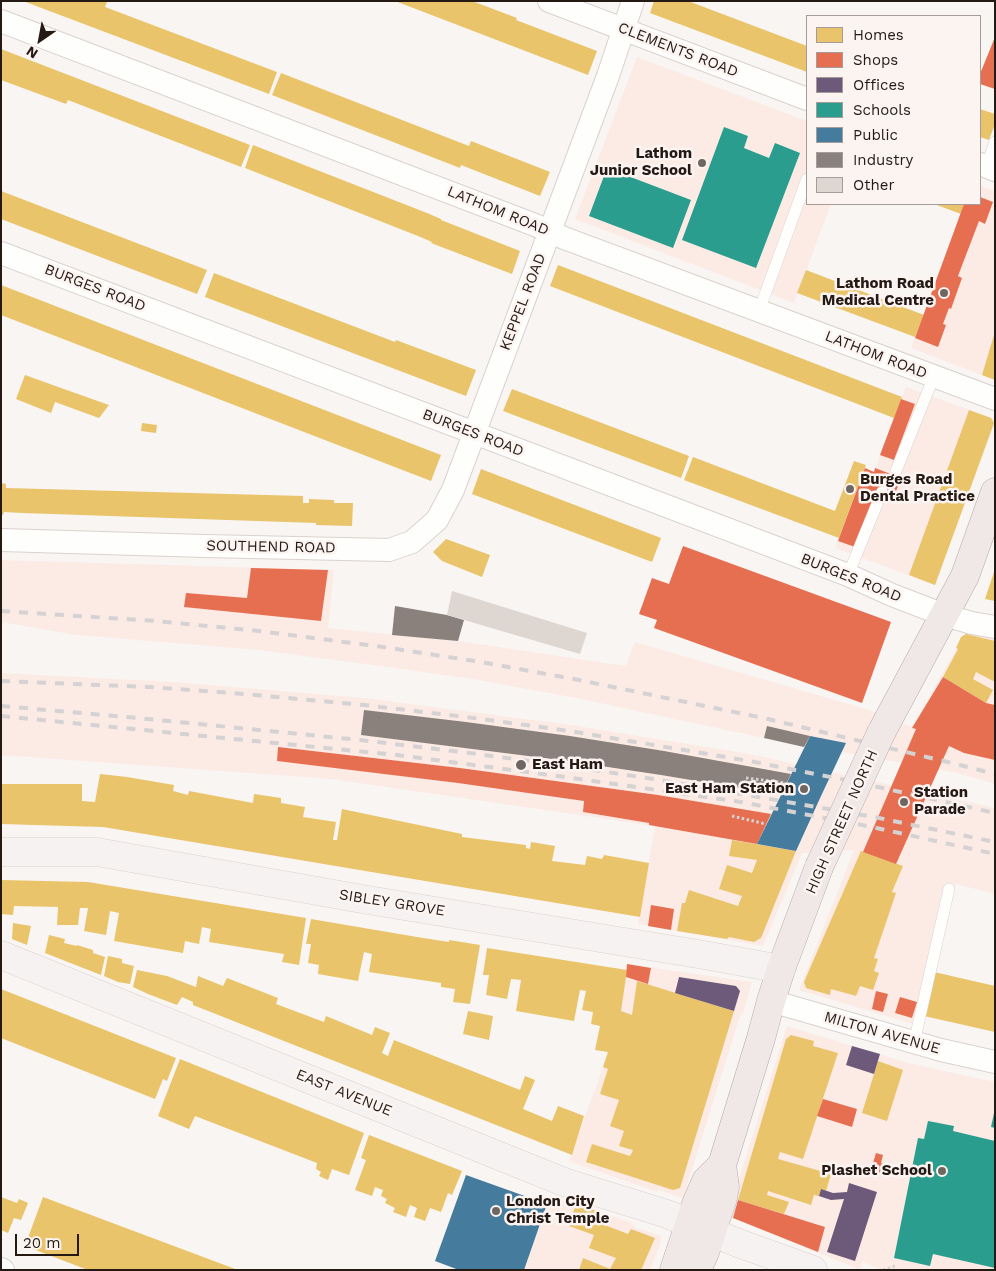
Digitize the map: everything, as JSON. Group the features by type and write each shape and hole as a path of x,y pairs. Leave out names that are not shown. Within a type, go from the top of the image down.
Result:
{"main road":[{"name":"HIGH STREET NORTH","path":"697,1270 706,1180 722,1165 762,1038 770,1001 819,868 881,732 965,576 995,492"},
{"name":"SIBLEY GROVE","path":"1,852 97,852 368,900 781,969"},
{"name":"EAST AVENUE","path":"1,955 562,1181 660,1212 813,1270"},
{"name":"HIGH STREET NORTH","path":"674,1270 701,1228"}],"street":[{"name":"CLEMENTS ROAD","path":"549,1 806,99"},
{"name":"KEPPEL ROAD","path":"474,433 608,76 633,1"},
{"name":"LATHOM ROAD","path":"1,21 564,238 995,399"},
{"name":"BURGES ROAD","path":"1,253 848,575 892,595 944,615 995,627"},
{"name":"SOUTHEND ROAD","path":"1,540 389,550 412,542 437,520 453,490 474,433"},
{"name":"MILTON AVENUE","path":"770,1001 914,1043 995,1062"}],"lane":[{"path":"987,167 995,142"},
{"path":"759,311 806,181"},
{"path":"896,472 934,376"},
{"path":"848,575 882,492"},
{"path":"914,1043 949,889"}],"path":[{"path":"746,778 786,783"},
{"path":"732,816 766,824"},
{"path":"884,1270 895,1266"}],"shaded area":[{"name":"Lathom Junior School","path":"637,57 806,121 806,205 831,205 794,303 575,219"},
{"path":"981,186 995,191 995,380 911,348 964,205 981,205"},
{"path":"906,387 995,419 935,585 835,548 865,468 874,471"},
{"path":"1,560 334,570 328,628 458,641 626,666 635,642 869,710 912,727 966,632 995,639 995,784 957,773 764,738 576,698 478,680 258,650 76,635 1,622"},
{"path":"1,673 174,682 365,698 571,725 750,754 995,808 995,894 956,884 934,972 913,1024 799,990 854,850 802,853 763,946 638,924 655,826 331,779 1,755"},
{"path":"627,964 752,982 683,1198 658,1190 657,1192 569,1161 618,1027"},
{"path":"787,1026 908,1063 995,1082 995,1270 880,1270 863,1261 860,1270 733,1218 730,1215 738,1182"},
{"path":"550,1195 632,1223 636,1228 659,1235 661,1242 650,1270 524,1270"}],"building: Homes":[{"path":"23,1 105,1 107,2 105,7 277,72 269,94"},
{"path":"395,1 472,1 597,51 588,75"},
{"path":"654,1 688,1 806,46 806,72 650,13"},
{"path":"1,49 250,145 241,167 68,100 66,104 1,80"},
{"path":"281,73 469,146 471,141 550,172 540,196 461,165 460,168 272,95"},
{"path":"981,109 995,114 995,124 989,140 981,137"},
{"path":"253,145 520,251 512,274 245,168"},
{"path":"1,191 207,270 197,294 1,219"},
{"path":"937,205 964,205 961,214"},
{"path":"558,265 902,397 894,418 550,286"},
{"path":"806,270 924,315 915,337 797,293"},
{"path":"214,273 395,342 396,340 476,370 466,396 205,297"},
{"path":"1,285 441,455 431,481 1,315"},
{"path":"995,335 995,380 982,375"},
{"path":"25,375 109,405 99,418 55,402 51,413 16,399"},
{"path":"512,389 689,456 681,478 503,411"},
{"path":"969,410 991,418 994,423 935,585 909,575"},
{"path":"142,423 157,425 156,433 141,431"},
{"path":"693,457 835,511 854,461 866,465 839,538 684,480"},
{"path":"481,469 661,538 652,562 472,494"},
{"path":"1,483 6,484 6,488 303,496 303,503 309,503 309,499 334,500 334,503 353,503 352,526 316,525 316,523 4,512 1,515"},
{"path":"446,539 490,555 482,577 442,561 433,552"},
{"path":"995,572 995,601 985,599"},
{"path":"966,634 995,641 995,682 976,672 973,679 993,690 986,703 943,677 958,649 956,648 961,637"},
{"path":"100,774 174,785 173,791 188,795 189,791 253,803 254,794 281,798 281,803 305,807 303,817 336,822 333,840 337,840 342,809 462,834 462,837 526,845 526,848 530,849 531,842 555,846 552,861 585,865 587,856 602,859 604,855 649,863 640,917 103,827 1,824 1,784 82,784 82,801 95,802"},
{"path":"732,840 796,851 761,938 754,942 677,931 682,903 685,903 689,890 738,906 742,896 719,889 727,865 752,873 757,860 729,856"},
{"path":"861,851 903,866 892,892 896,893 874,958 878,959 874,971 879,973 873,990 860,986 856,996 831,989 830,995 806,988 804,982"},
{"path":"1,880 88,882 306,918 299,965 282,962 284,954 209,942 211,929 202,927 199,944 185,941 183,953 114,941 119,913 110,911 106,935 84,931 88,908 80,908 78,925 57,925 58,907 14,906 13,915 1,914"},
{"path":"311,919 449,942 449,940 480,945 470,1004 453,1002 455,989 441,987 441,983 369,972 372,954 364,952 358,981 318,974 319,965 308,963 311,944 306,944"},
{"path":"13,923 31,926 27,945 12,939"},
{"path":"49,935 65,939 64,943 93,950 93,953 105,957 101,975 45,953"},
{"path":"487,948 627,970 621,1011 632,1015 637,981 734,1011 680,1188 673,1190 586,1162 592,1144 630,1156 633,1150 619,1146 624,1131 610,1126 619,1100 600,1094 608,1069 603,1067 608,1052 595,1050 600,1026 591,1024 593,1012 582,1010 586,991 580,990 574,1021 516,1011 521,980 511,979 507,999 486,995 489,975 483,975"},
{"path":"108,956 122,959 122,963 134,966 130,984 118,982 104,976"},
{"path":"137,970 167,976 196,987 198,976 223,986 227,978 278,998 276,1004 324,1022 326,1016 372,1035 375,1027 390,1033 382,1053 388,1056 394,1040 520,1090 525,1076 535,1080 523,1109 552,1121 558,1106 584,1116 572,1155 193,1005 193,1002 182,997 177,1005 148,994 133,987"},
{"path":"934,972 995,986 995,1032 924,1016"},
{"path":"1,989 176,1058 167,1081 163,1079 155,1099 1,1038"},
{"path":"468,1011 493,1016 489,1040 463,1034"},
{"path":"791,1035 814,1041 813,1046 838,1053 803,1159 780,1152 778,1159 831,1174 826,1191 821,1189 819,1196 814,1195 811,1205 768,1191 767,1195 789,1202 784,1214 738,1200 786,1039"},
{"path":"180,1059 364,1133 349,1175 332,1169 328,1180 319,1176 321,1172 316,1169 317,1163 195,1116 189,1129 158,1116"},
{"path":"878,1061 903,1070 887,1121 862,1113"},
{"path":"369,1135 462,1171 452,1195 448,1193 441,1212 430,1208 425,1221 414,1217 417,1208 410,1205 406,1217 393,1212 395,1208 385,1203 387,1199 381,1196 383,1190 375,1187 372,1196 355,1190 366,1160 361,1158"},
{"path":"1,1197 17,1203 19,1199 28,1203 21,1220 14,1218 8,1233 1,1230"},
{"path":"43,1197 238,1270 88,1270 25,1246"},
{"path":"576,1204 600,1212 597,1222 628,1234 631,1229 655,1238 641,1270 579,1270 583,1258 610,1269 616,1258 589,1248 594,1235 569,1226"}],"building: Shops":[{"path":"995,37 995,89 981,84 981,72"},
{"path":"981,197 993,202 985,224 979,221 958,276 962,278 951,309 949,308 943,324 946,325 938,347 915,338 964,205 981,205"},
{"path":"901,399 915,404 894,460 880,455"},
{"path":"865,468 874,472 875,468 901,478 895,494 886,490 855,547 838,541"},
{"path":"683,546 891,622 862,703 654,628 657,620 639,614 652,578 669,584"},
{"path":"251,568 328,570 321,621 184,607 186,593 247,598"},
{"path":"943,677 986,703 995,705 995,760 964,753 949,746 896,864 863,852 916,729 912,728"},
{"path":"278,747 460,768 658,795 771,814 757,844 583,812 584,801 458,783 277,761"},
{"path":"651,905 674,909 671,930 648,926"},
{"path":"627,964 651,968 648,984 626,977"},
{"path":"876,991 888,994 883,1012 872,1009"},
{"path":"900,997 917,1002 912,1018 895,1013"},
{"path":"823,1099 857,1109 852,1127 817,1116"},
{"path":"876,1153 883,1155 881,1163 889,1166 886,1176 871,1170"},
{"path":"738,1200 825,1227 818,1252 733,1218"}],"building: Offices":[{"path":"679,977 736,986 740,991 734,1011 675,993"},
{"path":"852,1046 880,1054 874,1074 846,1065"},
{"path":"849,1183 877,1192 855,1261 827,1252 844,1199 831,1200 819,1196 821,1189 833,1193 847,1192"}],"building: Schools":[{"path":"724,127 748,136 744,148 769,158 775,143 800,153 756,268 682,240"},
{"path":"607,168 691,200 673,248 589,216"},
{"path":"995,1113 995,1128 991,1127"},
{"path":"928,1121 954,1126 953,1131 995,1141 995,1268 933,1254 930,1266 894,1258 918,1138 924,1139"}],"building: Public":[{"name":"East Ham Station","path":"810,736 846,743 796,851 757,844"},
{"name":"London City Christ Temple","path":"466,1175 547,1204 524,1270 459,1270 435,1261"}],"building: Industry":[{"path":"395,606 447,615 464,620 458,641 392,635"},
{"path":"364,710 570,736 791,774 781,795 568,761 361,735"},
{"path":"767,726 810,736 804,747 764,738"}],"building: Other":[{"path":"452,591 587,633 580,654 447,615"}],"railway":[{"path":"1,611 156,621 259,631 481,662 768,719 995,774"},
{"path":"1,681 149,687 233,693 466,717 570,731 749,761 851,781 995,813"},
{"path":"1,706 360,740 567,766 874,817 995,842"},
{"path":"1,716 397,755 565,777 741,802 872,827 995,854"}],"place":[{"name":"Lathom Junior School","path":"702,163"},
{"name":"Lathom Road Medical Centre","path":"944,293"},
{"name":"Burges Road Dental Practice","path":"850,489"},
{"name":"East Ham","path":"521,765"},
{"name":"East Ham Station","path":"804,789"},
{"name":"Station Parade","path":"904,802"},
{"name":"Plashet School","path":"942,1171"},
{"name":"London City Christ Temple","path":"496,1211"}]}
